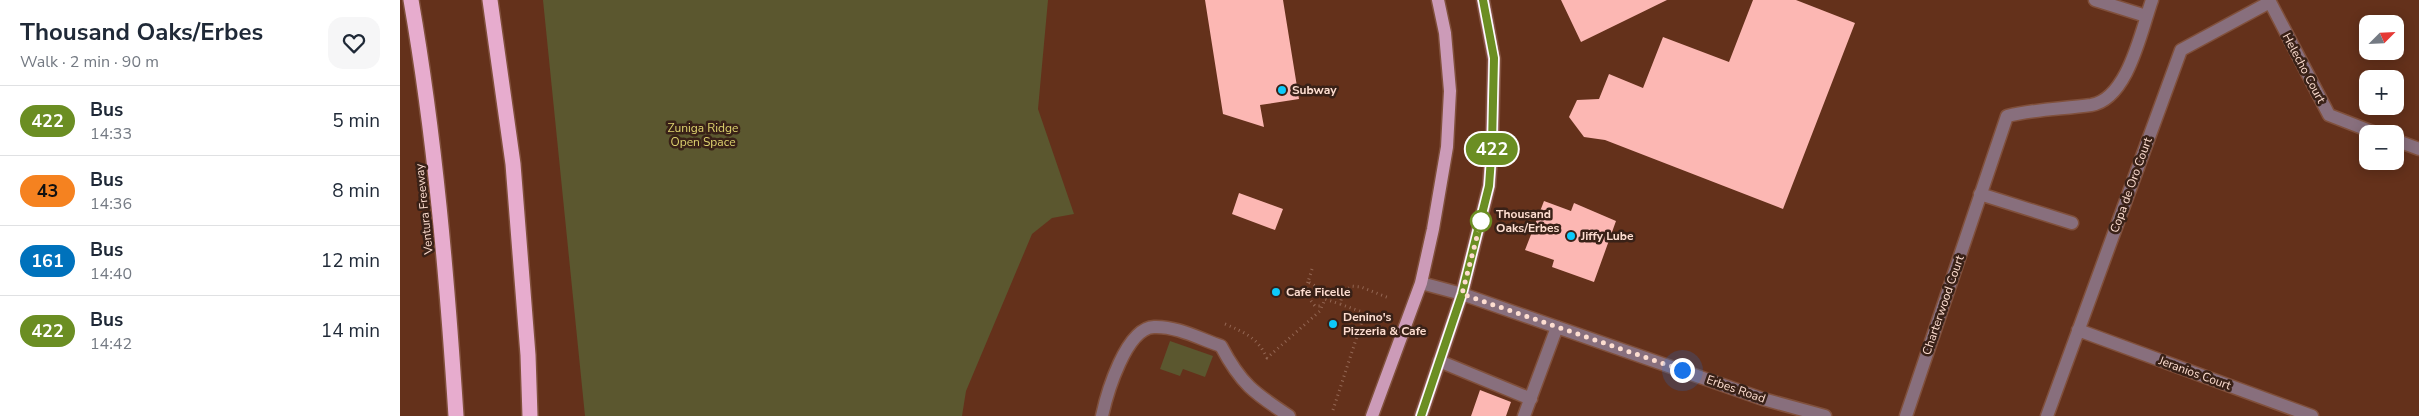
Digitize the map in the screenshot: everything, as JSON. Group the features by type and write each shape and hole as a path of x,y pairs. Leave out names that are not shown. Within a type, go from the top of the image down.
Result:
{"highway":[{"name":"Ventura Freeway","path":"411,0 434,160 447,281 456,416"},
{"path":"490,0 513,164 528,356 530,416"}],"main road":[{"path":"1372,416 1421,283 1431,241 1447,147 1450,91 1445,32 1438,0"},
{"path":"1421,416 1462,294 1489,186 1494,58 1484,0"}],"street":[{"path":"2095,0 2146,16"},
{"name":"Charterwood Court","path":"1906,416 2007,116 2026,111 2093,104 2110,97 2124,78 2152,0"},
{"name":"Helecho Court","path":"2269,1 2329,116 2359,127"},
{"name":"Copa de Oro Court","path":"2047,416 2181,50 2269,1"},
{"path":"2404,143 2419,149"},
{"path":"1980,194 2072,223"},
{"name":"Erbes Road","path":"1421,283 1462,294 1762,399 1825,416"},
{"path":"1102,416 1127,347 1138,332 1152,327 1170,328 1221,346 1235,373 1253,392 1289,416"},
{"path":"1524,416 1557,327"},
{"name":"Jeranios Court","path":"2078,330 2312,416"},
{"path":"1440,361 1531,399"}],"path":[{"path":"1312,269 1306,292 1308,298 1315,306 1322,306"},
{"path":"1225,324 1248,333 1262,347 1267,358 1320,311 1325,299 1321,289 1308,282"},
{"path":"1340,304 1343,292 1350,286 1361,287 1389,298"},
{"path":"1325,299 1362,312 1364,318 1333,410"}],"green space":[{"name":"Zuniga Ridge Open Space","path":"543,0 1048,0 1038,109 1074,214 1052,218 1032,234 966,391 962,416 585,416"},
{"path":"1170,341 1213,356 1205,377 1183,369 1180,376 1160,369"}],"building":[{"path":"1205,0 1283,0 1299,99 1260,105 1264,127 1223,114"},
{"path":"1561,0 1667,0 1581,42"},
{"path":"1753,0 1796,0 1855,23 1783,209 1605,140 1584,137 1569,117 1577,100 1599,99 1609,74 1643,88 1663,37 1729,62"},
{"path":"1239,193 1283,209 1275,230 1232,214"},
{"name":"Jiffy Lube","path":"1544,201 1571,211 1574,203 1616,221 1594,282 1552,267 1554,260 1525,250"},
{"path":"1480,390 1511,402 1506,416 1471,416"}],"bus line":[{"name":"422","path":"1421,416 1462,294 1489,186 1494,58 1483,0"}],"place":[{"name":"Subway","path":"1282,90"},
{"name":"Thousand Oaks/Erbes","path":"1481,221"},
{"name":"Jiffy Lube","path":"1571,236"},
{"name":"Cafe Ficelle","path":"1276,292"},
{"name":"Denino's Pizzeria & Cafe","path":"1333,324"}],"route":[{"path":"1481,221 1462,294 1682,370"}]}
